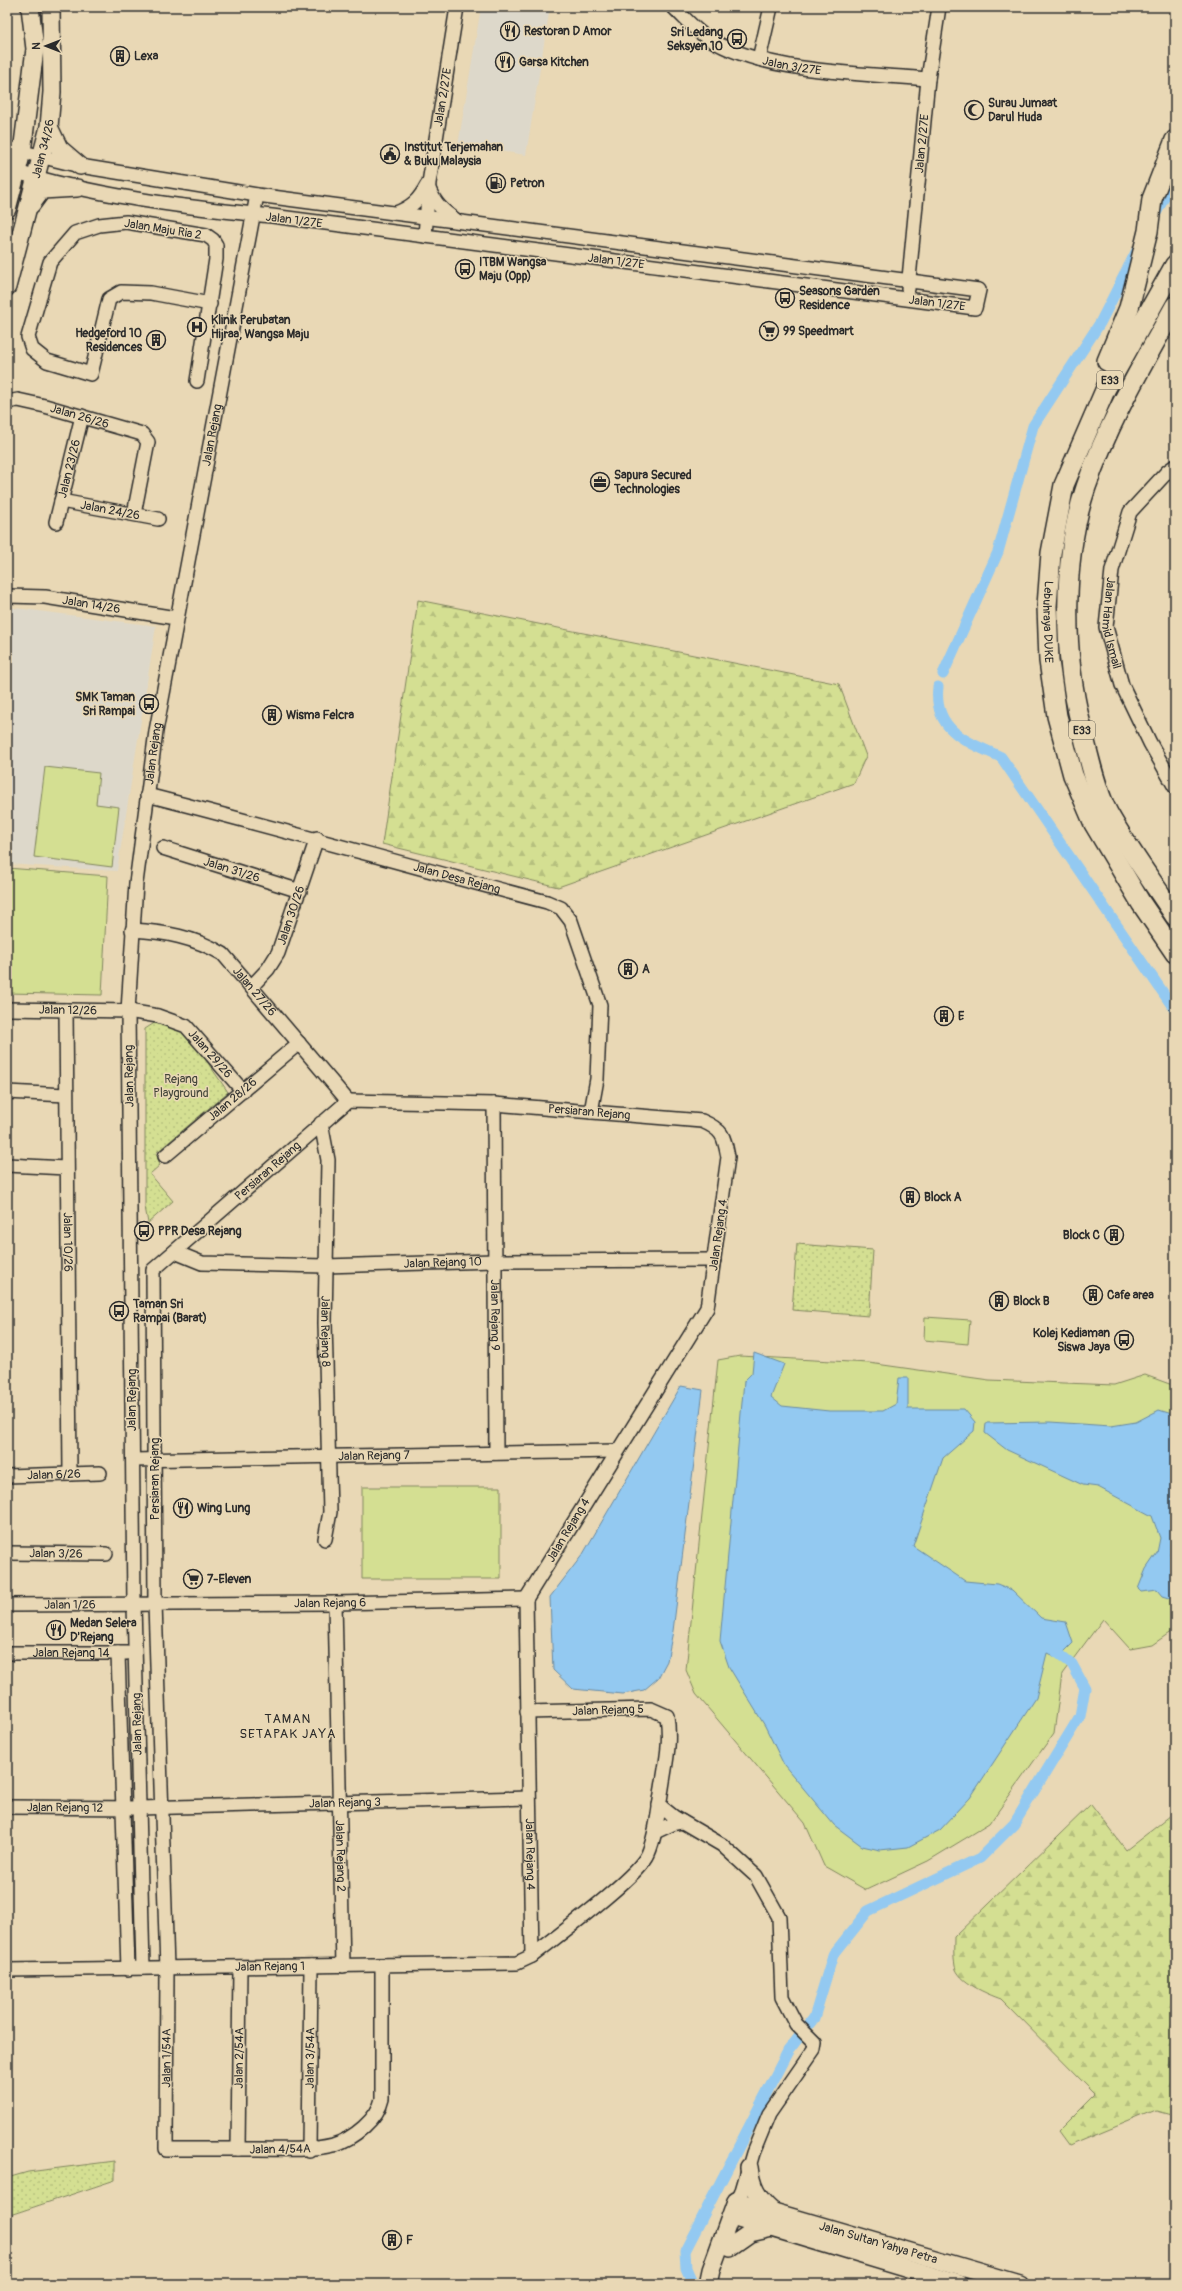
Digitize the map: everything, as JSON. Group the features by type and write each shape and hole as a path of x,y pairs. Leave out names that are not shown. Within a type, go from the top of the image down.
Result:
{"highway":[{"path":"1064,485 1079,423 1129,308 1148,231 1152,199 1175,140"},
{"path":"1148,231 1175,168"},
{"name":"Lebuhraya DUKE","path":"1175,257 1171,273 1106,388 1064,485 1058,508 1051,553 1047,606 1049,661 1057,716 1073,775 1094,824 1140,903 1175,952"},
{"name":"Lebuhraya DUKE","path":"1175,306 1132,384 1100,452 1086,487 1076,522 1068,609 1069,658 1074,700 1086,750 1108,812 1175,916"}],"main road":[{"name":"Jalan 34/26","path":"7,209 14,150 36,49 30,7"},
{"name":"Jalan 34/26","path":"7,287 49,127 52,85 51,7"},
{"path":"49,127 59,148 80,166"},
{"path":"26,216 42,190 77,188"},
{"path":"730,2247 750,2233 773,2220 751,2185 748,2167"},
{"path":"716,2284 730,2247 738,2207"},
{"path":"708,2284 711,2270 738,2207"},
{"name":"Jalan Sultan Yahya Petra","path":"738,2207 959,2284"},
{"name":"Jalan Sultan Yahya Petra","path":"773,2220 1020,2284"}],"street":[{"name":"Jalan 2/27E","path":"425,236 428,185 457,7"},
{"name":"Jalan 3/27E","path":"674,7 702,34 734,51 758,59 791,66 928,79"},
{"path":"758,59 771,7"},
{"name":"Jalan 2/27E","path":"907,299 928,79 939,7"},
{"path":"14,150 80,166"},
{"name":"Jalan 1/27E","path":"77,188 163,205 253,214 975,308 979,290 257,195 80,166"},
{"path":"12,170 77,188"},
{"path":"396,213 409,208 417,202 428,185"},
{"path":"428,185 434,202 445,213 458,221"},
{"name":"Jalan Rejang","path":"143,1968 134,1604 128,1011 132,930 141,834 176,618 257,195"},
{"path":"158,227 163,205"},
{"name":"Jalan Maju Ria 2","path":"197,381 210,304 216,259 216,246 206,235 126,222 99,225 75,233 50,262 28,337 32,349 47,361 91,374 109,299 121,292 151,293 210,304"},
{"path":"890,278 910,257 916,274 924,283"},
{"name":"Jalan 26/26","path":"7,402 18,400 82,416 142,434 148,442 134,514"},
{"name":"Jalan 23/26","path":"56,522 82,416"},
{"name":"Jalan Hamid Ismail","path":"1175,466 1168,471 1130,512 1112,570 1106,627 1122,685 1150,743 1175,786"},
{"name":"Jalan 24/26","path":"61,501 158,519"},
{"name":"Jalan 14/26","path":"7,596 45,597 176,618"},
{"name":"Jalan Desa Rejang","path":"147,795 317,838 437,873 547,902 561,908 571,921 600,1005 597,1079 591,1112"},
{"name":"Jalan 30/26","path":"252,986 268,969 278,953 317,838"},
{"name":"Jalan 31/26","path":"163,848 300,890"},
{"name":"Jalan 27/26","path":"132,930 172,933 214,948 223,954 252,986 348,1101"},
{"name":"Jalan 12/26","path":"7,1009 128,1011"},
{"name":"Jalan 10/26","path":"66,1010 66,1168 70,1474"},
{"name":"Jalan 29/26","path":"128,1011 158,1016 186,1026 243,1091"},
{"name":"Jalan 28/26","path":"165,1156 299,1043"},
{"path":"7,1092 66,1095"},
{"name":"Persiaran Rejang","path":"162,1808 154,1604 154,1270 348,1101 494,1104 702,1121 713,1126 722,1134"},
{"name":"Jalan Rejang 9","path":"494,1104 496,1453"},
{"name":"Jalan Rejang 8","path":"321,1123 328,1160 325,1266 330,1512 325,1539"},
{"name":"Jalan Rejang 4","path":"532,1956 526,1712 526,1599 616,1451 703,1315 709,1300 728,1157 722,1134"},
{"path":"7,1165 66,1168"},
{"name":"Jalan Rejang 10","path":"175,1252 202,1263 325,1266 494,1261 695,1260"},
{"path":"695,1260 715,1256"},
{"path":"695,1260 705,1268 712,1279"},
{"name":"Jalan Rejang 7","path":"133,1460 616,1451"},
{"name":"Jalan 6/26","path":"7,1476 100,1473"},
{"name":"Jalan 3/26","path":"7,1553 106,1554"},
{"name":"Jalan Rejang 6","path":"134,1604 335,1603 526,1599"},
{"name":"Jalan Rejang 2","path":"335,1603 343,1966"},
{"name":"Jalan 1/26","path":"7,1604 134,1604"},
{"name":"Jalan Rejang 14","path":"7,1653 135,1653"},
{"path":"118,1653 128,1969"},
{"name":"Jalan Rejang 5","path":"526,1712 651,1709 666,1716 670,1738 655,1832 648,1855 642,1864 532,1956"},
{"name":"Jalan Rejang 3","path":"139,1808 528,1798"},
{"path":"659,1805 682,1822 722,1845 756,1876 779,1917 782,1997 796,2024 812,2038 816,2046 769,2114 748,2167 738,2207"},
{"name":"Jalan Rejang 12","path":"7,1807 139,1808"},
{"name":"Jalan 1/54A","path":"162,1808 167,1968 166,2149"},
{"path":"655,1832 672,1824 682,1822"},
{"name":"Jalan Rejang 1","path":"7,1970 517,1963 532,1956"},
{"name":"Jalan 4/54A","path":"166,2149 309,2150 335,2144 360,2130 373,2119 380,2110 382,2099 382,1965"},
{"name":"Jalan 3/54A","path":"309,2150 311,1966"},
{"name":"Jalan 2/54A","path":"238,2149 240,1967"}],"shaded area":[{"path":"481,7 550,7 526,155 458,145"},
{"path":"7,607 156,626 117,871 7,864"}],"green space":[{"path":"418,600 839,684 866,756 854,783 558,887 382,844"},
{"path":"45,767 99,773 96,804 119,807 112,867 34,857"},
{"path":"7,868 108,876 102,995 7,993"},
{"name":"Rejang Playground","path":"156,1022 181,1031 201,1053 228,1092 156,1153 160,1165 150,1174 173,1201 148,1223 145,1207 145,1029"},
{"path":"797,1244 873,1250 869,1316 792,1310"},
{"path":"925,1317 970,1320 968,1344 924,1340"},
{"path":"740,1356 869,1363 989,1380 1114,1385 1145,1375 1175,1386 1175,1629 1152,1645 1130,1649 1103,1619 1062,1674 1054,1733 989,1824 928,1861 866,1890 824,1866 805,1823 696,1694 686,1670 718,1360"},
{"path":"362,1487 501,1487 501,1579 362,1579"},
{"path":"1091,1804 1126,1850 1175,1812 1175,2115 1156,2110 1069,2146 1058,2131 1095,2094 1001,1999 974,1987 961,1977 955,1966 954,1937"},
{"path":"115,2161 115,2180 7,2216 7,2178 28,2172"}],"water":[{"path":"754,1353 784,1364 771,1397 782,1406 829,1411 883,1411 896,1404 899,1378 908,1378 908,1409 964,1409 975,1422 974,1431 943,1458 913,1546 965,1581 997,1584 1012,1590 1041,1618 1066,1622 1073,1643 1058,1658 1047,1653 1036,1698 970,1798 940,1830 908,1847 880,1850 862,1846 834,1825 784,1765 765,1726 729,1667 720,1641 744,1381 752,1373"},
{"path":"681,1386 703,1390 673,1631 667,1661 658,1678 644,1690 623,1694 573,1689 553,1670 550,1597 583,1554"},
{"path":"1159,1410 1175,1415 1175,1528 1170,1554 1175,1561 1175,1600 1162,1596 1157,1590 1141,1592 1138,1589 1146,1569 1157,1553 1160,1538 1152,1516 1098,1487 1083,1485 1007,1450 985,1433 986,1423 1050,1422 1111,1426 1136,1422"}],"waterway":[{"path":"1154,217 1175,177"},
{"path":"943,674 998,552 1033,426 1100,323 1136,252"},
{"path":"938,687 938,702 941,714 947,725 965,740 1001,757 1175,1010"},
{"path":"693,2284 686,2268 685,2251 788,2051 814,2018 833,1955 868,1911 980,1858 1014,1824 1080,1716 1085,1688 1072,1664 1049,1646"}],"place":[{"name":"Restoran D Amor","path":"510,31"},
{"name":"Sri Ledang Seksyen 10","path":"737,39"},
{"name":"Lexa","path":"120,56"},
{"name":"Garsa Kitchen","path":"505,62"},
{"name":"Surau Jumaat Darul Huda","path":"974,110"},
{"name":"Institut Terjemahan & Buku Malaysia","path":"390,154"},
{"name":"Petron","path":"496,183"},
{"name":"ITBM Wangsa Maju (Opp)","path":"465,269"},
{"name":"Seasons Garden Residence","path":"785,298"},
{"name":"Klinik Perubatan Hijraa, Wangsa Maju","path":"197,327"},
{"name":"99 Speedmart","path":"769,331"},
{"name":"Hedgeford 10 Residences","path":"156,340"},
{"name":"Sapura Secured Technologies","path":"600,482"},
{"name":"SMK Taman Sri Rampai","path":"149,704"},
{"name":"Wisma Felcra","path":"272,715"},
{"name":"A","path":"628,969"},
{"name":"E","path":"944,1016"},
{"name":"Block A","path":"910,1197"},
{"name":"PPR Desa Rejang","path":"144,1231"},
{"name":"Block C","path":"1114,1235"},
{"name":"Cafe area","path":"1093,1295"},
{"name":"Block B","path":"999,1301"},
{"name":"Taman Sri Rampai (Barat)","path":"119,1311"},
{"name":"Kolej Kediaman Siswa Jaya","path":"1124,1340"},
{"name":"Wing Lung","path":"183,1508"},
{"name":"7-Eleven","path":"193,1579"},
{"name":"Medan Selera D'Rejang","path":"56,1630"},
{"name":"F","path":"392,2240"}],"district":[{"name":"TAMAN SETAPAK JAYA","path":"288,1726"}]}
